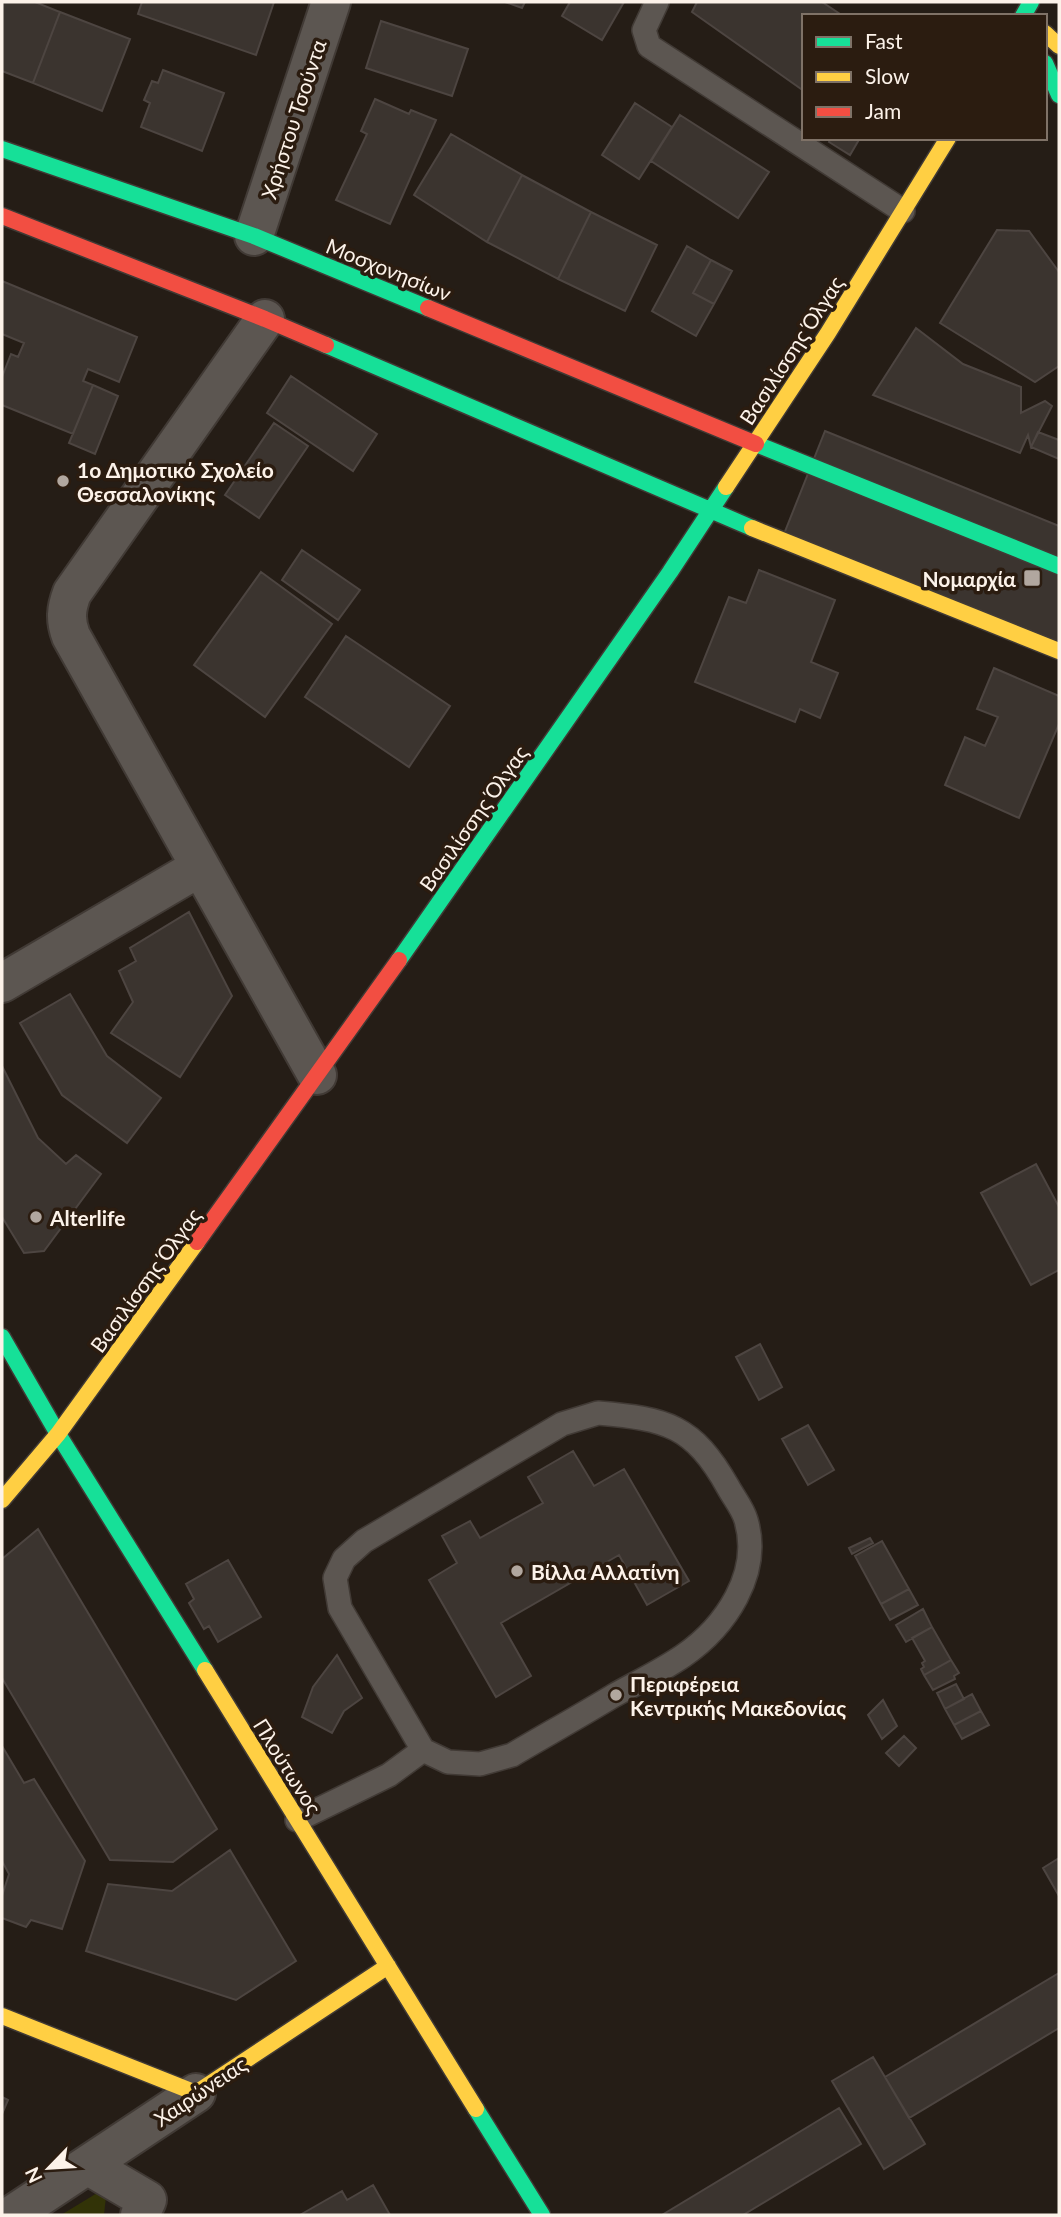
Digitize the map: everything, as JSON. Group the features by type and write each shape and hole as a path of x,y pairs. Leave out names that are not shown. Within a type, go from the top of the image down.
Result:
{"main road":[{"path":"1047,68 1059,95"},
{"name":"Βασιλίσσης Όλγας","path":"2,1500 58,1434 317,1075 670,572 828,333 947,140"},
{"name":"Μοσχονησίων","path":"2,149 254,236 755,444 1059,566"},
{"path":"2,216 265,319 710,511 1059,651"},
{"name":"Πλούτωνος","path":"2,1337 58,1434 542,2215"},
{"name":"Χαιρώνειας","path":"196,2093 388,1966"},
{"path":"2,2017 196,2093"}],"street":[{"name":"Χρήστου Τσούντα","path":"254,236 331,2"},
{"path":"265,319 72,593 66,622 71,636 317,1075"},
{"path":"2,983 200,867"},
{"name":"Χαιρώνειας","path":"12,2215 196,2093"},
{"path":"89,2166 147,2200 141,2215"}],"lane":[{"path":"657,2 644,30 649,46 903,211"},
{"path":"598,1413 626,1415 663,1422 695,1441 714,1462 746,1519 750,1551 746,1576 734,1603 711,1632 683,1656 512,1755 480,1764 448,1762 423,1750 340,1608 335,1578 344,1559 364,1541 562,1424 598,1413"},
{"path":"298,1820 389,1774 423,1750"}],"shaded area":[{"path":"107,2187 104,2215 61,2215"}],"building":[{"path":"2,2 35,2 60,12 33,83 2,71"},
{"path":"142,2 274,2 256,55 138,14"},
{"path":"505,2 525,2 522,8"},
{"path":"570,2 624,2 602,40 562,16"},
{"path":"697,2 822,2 840,14 802,14 802,90 692,12"},
{"path":"60,12 130,39 102,111 33,83"},
{"path":"381,21 468,49 452,96 366,68"},
{"path":"163,70 224,93 202,151 141,127 150,103 144,100 152,81 158,83"},
{"path":"375,99 409,114 411,110 436,120 390,224 336,200 367,134 361,131"},
{"path":"635,103 672,127 639,179 602,155"},
{"path":"680,115 769,172 738,218 651,161"},
{"path":"451,134 522,175 487,242 414,195"},
{"path":"830,140 859,140 850,155 829,142"},
{"path":"522,175 591,212 558,279 487,242"},
{"path":"591,212 657,245 625,311 558,279"},
{"path":"997,230 1029,231 1059,272 1059,366 1035,382 940,323"},
{"path":"687,246 711,260 693,293 714,304 696,336 652,311"},
{"path":"711,260 732,271 714,304 693,293"},
{"path":"2,281 137,337 119,382 88,369 83,381 93,385 73,434 2,405 2,377 11,354 18,357 24,343 2,334"},
{"path":"916,328 963,364 1021,387 1021,413 1045,401 1052,406 1031,447 1028,435 1020,453 873,395"},
{"path":"291,376 377,434 353,471 267,413"},
{"path":"93,385 118,396 95,454 69,443"},
{"path":"274,423 308,446 259,518 225,495"},
{"path":"825,431 1059,526 1059,652 782,539"},
{"path":"1038,432 1059,440 1059,459 1031,447"},
{"path":"302,550 360,590 338,620 282,580"},
{"path":"759,570 835,600 811,662 838,673 820,718 800,709 795,722 695,682 729,597 746,603"},
{"path":"261,572 332,624 265,717 194,665"},
{"path":"346,636 450,706 409,767 305,697"},
{"path":"994,668 1059,696 1059,724 1019,818 945,785 965,737 985,746 998,717 977,709"},
{"path":"189,912 232,996 180,1077 111,1033 133,1002 119,971 136,961 130,948"},
{"path":"70,994 107,1056 161,1098 127,1143 62,1095 20,1023"},
{"path":"2,1066 38,1138 66,1164 76,1155 101,1174 44,1251 24,1253 2,1217"},
{"path":"1036,1164 1059,1207 1059,1270 1031,1285 981,1193"},
{"path":"760,1344 782,1387 759,1400 736,1357"},
{"path":"808,1425 834,1470 808,1485 782,1439"},
{"name":"Βίλλα Αλλατίνη","path":"573,1451 594,1486 624,1469 689,1581 647,1605 619,1555 501,1623 531,1676 496,1697 429,1580 457,1563 442,1536 470,1521 480,1538 543,1503 528,1477"},
{"path":"38,1529 217,1829 173,1862 110,1860 2,1678 2,1559"},
{"path":"870,1538 873,1543 852,1554 849,1548"},
{"path":"882,1541 909,1589 881,1604 855,1556"},
{"path":"228,1560 261,1617 218,1642 209,1626 204,1629 189,1603 194,1599 186,1584"},
{"path":"909,1589 918,1605 890,1620 881,1604"},
{"path":"923,1609 932,1627 906,1642 896,1625"},
{"path":"932,1627 951,1660 924,1675 921,1669 925,1661 912,1638"},
{"path":"337,1655 362,1698 344,1711 332,1733 302,1717 313,1687"},
{"path":"951,1660 959,1673 954,1676 955,1679 933,1690 924,1675"},
{"path":"956,1684 964,1699 945,1709 937,1693"},
{"path":"972,1694 981,1711 954,1725 945,1709"},
{"path":"883,1700 897,1726 882,1739 868,1715"},
{"path":"981,1711 989,1725 962,1739 954,1725"},
{"path":"904,1736 916,1748 899,1766 886,1753"},
{"path":"2,1746 24,1783 34,1779 85,1861 62,1929 31,1920 26,1927 2,1918 2,1896 9,1874 2,1861"},
{"path":"230,1850 296,1961 236,2000 86,1951 108,1884 172,1891"},
{"path":"1059,1858 1059,1896 1043,1868"},
{"path":"1059,1973 1059,2028 909,2118 885,2077"},
{"path":"873,2057 925,2144 884,2169 832,2081"},
{"path":"2,2097 8,2100 2,2114"},
{"path":"839,2108 861,2144 743,2215 662,2215"},
{"path":"373,2185 390,2215 300,2215 342,2191 347,2200"}],"traffic: fast":[{"path":"1024,14 1031,2"},
{"path":"1047,68 1059,95"},
{"path":"2,149 254,236 428,308"},
{"path":"326,345 752,528"},
{"path":"756,444 1059,566"},
{"path":"399,960 670,572 726,487"},
{"path":"2,1337 58,1434 205,1670"},
{"path":"476,2109 542,2215"}],"traffic: slow":[{"path":"1047,35 1059,46"},
{"path":"726,487 828,333 947,140"},
{"path":"752,528 1059,651"},
{"path":"2,1500 58,1434 197,1242"},
{"path":"205,1670 476,2109"},
{"path":"2,2016 196,2093 388,1966"}],"traffic: jam":[{"path":"2,216 326,345"},
{"path":"428,308 756,444"},
{"path":"197,1242 399,960"}],"place":[{"name":"1ο Δημοτικό Σχολείο Θεσσαλονίκης","path":"63,481"},
{"name":"Νομαρχία","path":"1032,578"},
{"name":"Alterlife","path":"36,1217"},
{"name":"Βίλλα Αλλατίνη","path":"517,1571"},
{"name":"Περιφέρεια Κεντρικής Μακεδονίας","path":"616,1695"}]}
